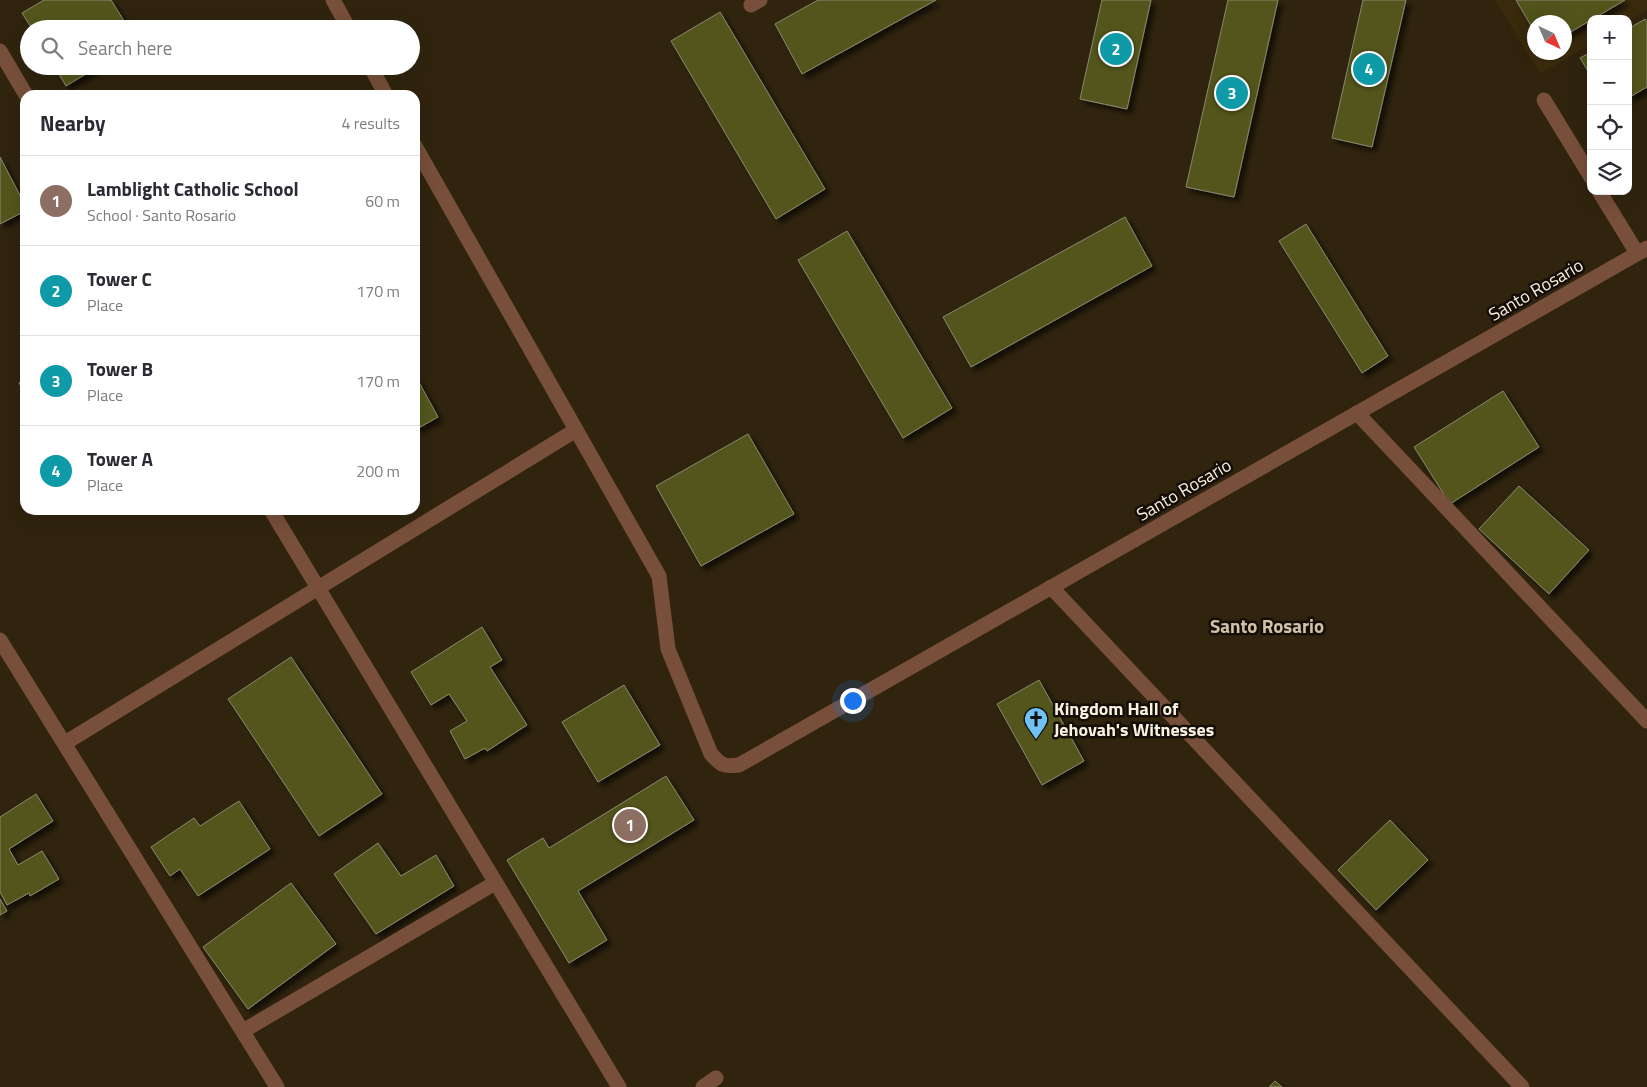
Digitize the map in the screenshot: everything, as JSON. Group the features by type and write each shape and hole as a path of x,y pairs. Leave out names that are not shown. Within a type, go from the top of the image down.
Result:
{"street":[{"path":"333,0 344,20"},
{"path":"0,51 23,90"},
{"path":"375,75 383,90"},
{"path":"1544,100 1587,170"},
{"path":"65,743 576,430 420,155"},
{"path":"1602,195 1642,250"},
{"name":"Santo Rosario","path":"576,430 659,576 668,649 712,754 721,764 729,766 739,765 1642,250"},
{"path":"1357,413 1647,721"},
{"path":"274,515 619,1087"},
{"path":"1051,587 1522,1087"},
{"path":"0,640 277,1087"},
{"path":"242,1031 496,883"}],"shaded area":[{"path":"1495,0 1647,0 1647,10 1632,19 1632,15 1587,15 1587,46 1572,55 1572,15 1527,15 1527,53"},
{"path":"1531,60 1564,60 1540,74"}],"building":[{"path":"44,0 111,0 123,20 26,20 22,13"},
{"path":"818,0 936,0 802,74 775,24"},
{"path":"1102,0 1151,0 1127,109 1080,99"},
{"path":"1228,0 1278,0 1234,197 1186,187"},
{"path":"1363,0 1406,0 1372,147 1332,138"},
{"path":"1516,0 1625,0 1600,15 1587,15 1587,22 1572,31 1572,15 1527,15 1527,19"},
{"path":"720,12 825,189 776,219 671,41"},
{"path":"1645,19 1647,22 1647,87 1632,96 1632,60 1632,27"},
{"path":"1587,54 1587,69 1580,58"},
{"path":"59,75 84,75 66,86"},
{"path":"0,157 20,195 20,214 0,224"},
{"path":"1125,217 1152,266 971,367 943,317"},
{"path":"1306,224 1388,356 1362,373 1279,241"},
{"path":"847,231 952,408 903,438 798,260"},
{"path":"420,384 438,417 420,427"},
{"path":"1503,391 1539,447 1450,504 1414,447"},
{"path":"748,434 794,514 701,566 656,486"},
{"path":"1519,486 1589,550 1549,594 1479,529"},
{"path":"482,627 502,660 490,667 527,725 487,751 485,748 465,759 450,731 467,721 449,694 431,705 411,672"},
{"path":"291,657 382,794 319,836 228,699"},
{"path":"1039,680 1084,761 1042,785 997,704"},
{"path":"624,685 660,745 598,782 562,722"},
{"path":"666,776 694,820 578,891 607,940 569,963 507,860 543,838 549,848"},
{"path":"36,794 53,821 9,849 18,865 42,851 59,879 30,896 29,893 7,905 0,892 0,817"},
{"path":"239,801 270,849 198,896 180,869 170,876 151,847 194,818 200,826"},
{"path":"1390,820 1428,860 1376,910 1338,870"},
{"path":"378,843 401,876 436,855 454,886 376,934 334,874"},
{"path":"291,883 336,944 248,1009 203,947"},
{"path":"0,899 7,911 0,915"},
{"path":"1275,1081 1282,1087 1269,1087"}],"place":[{"name":"Tower C","path":"1116,49"},
{"name":"Tower A","path":"1369,69"},
{"name":"Tower B","path":"1232,93"},
{"name":"Kingdom Hall of Jehovah's Witnesses","path":"1036,740"},
{"name":"Lamblight Catholic School","path":"630,825"}],"district":[{"name":"Santo Rosario","path":"1267,626"}]}
